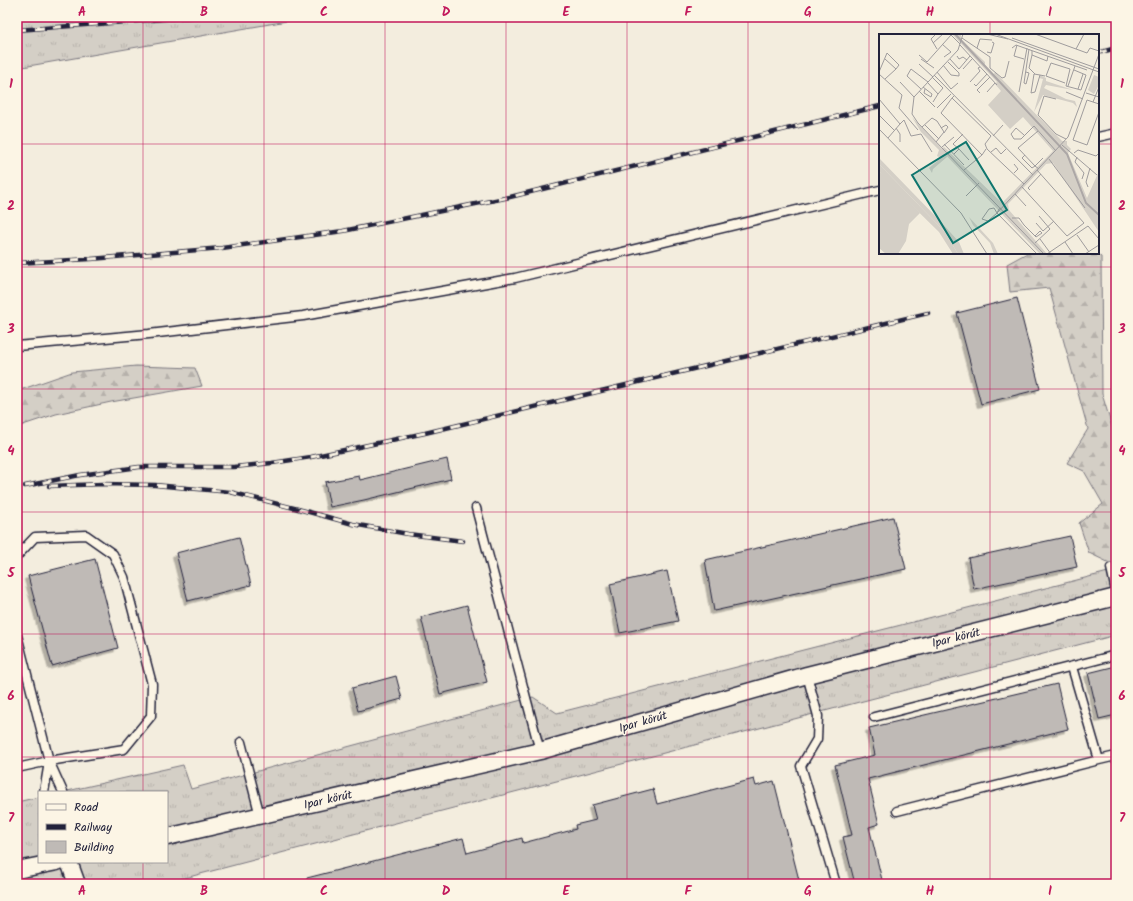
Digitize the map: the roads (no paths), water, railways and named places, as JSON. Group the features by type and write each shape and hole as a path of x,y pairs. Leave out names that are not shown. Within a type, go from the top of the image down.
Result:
{"street":[{"name":"Ipar körút","path":"168,837 540,751 807,676 1116,597"},
{"path":"17,870 53,863"},
{"path":"70,863 77,884"}],"lane":[{"path":"1099,137 1116,133"},
{"path":"17,346 149,334 303,316 515,278 879,190"},
{"path":"476,508 540,751"},
{"path":"17,556 35,537 86,535 113,554 124,577 152,684 151,716 124,749 49,761 17,768"},
{"path":"1111,568 1116,591"},
{"path":"17,635 49,761 63,791"},
{"path":"874,717 1116,655"},
{"path":"1072,666 1100,760"},
{"path":"807,676 818,716 816,739 802,766 836,884"},
{"path":"240,742 260,816"},
{"path":"897,811 1116,756"},
{"path":"44,791 49,761"}],"railway":[{"path":"17,30 192,17"},
{"path":"1099,53 1116,48"},
{"path":"17,263 91,259 222,248 343,231 510,197 879,106"},
{"path":"25,486 80,475 139,467 234,467 311,457 425,433 928,313"},
{"path":"49,486 103,484 155,485 230,492 353,524 408,534 463,541"}]}
